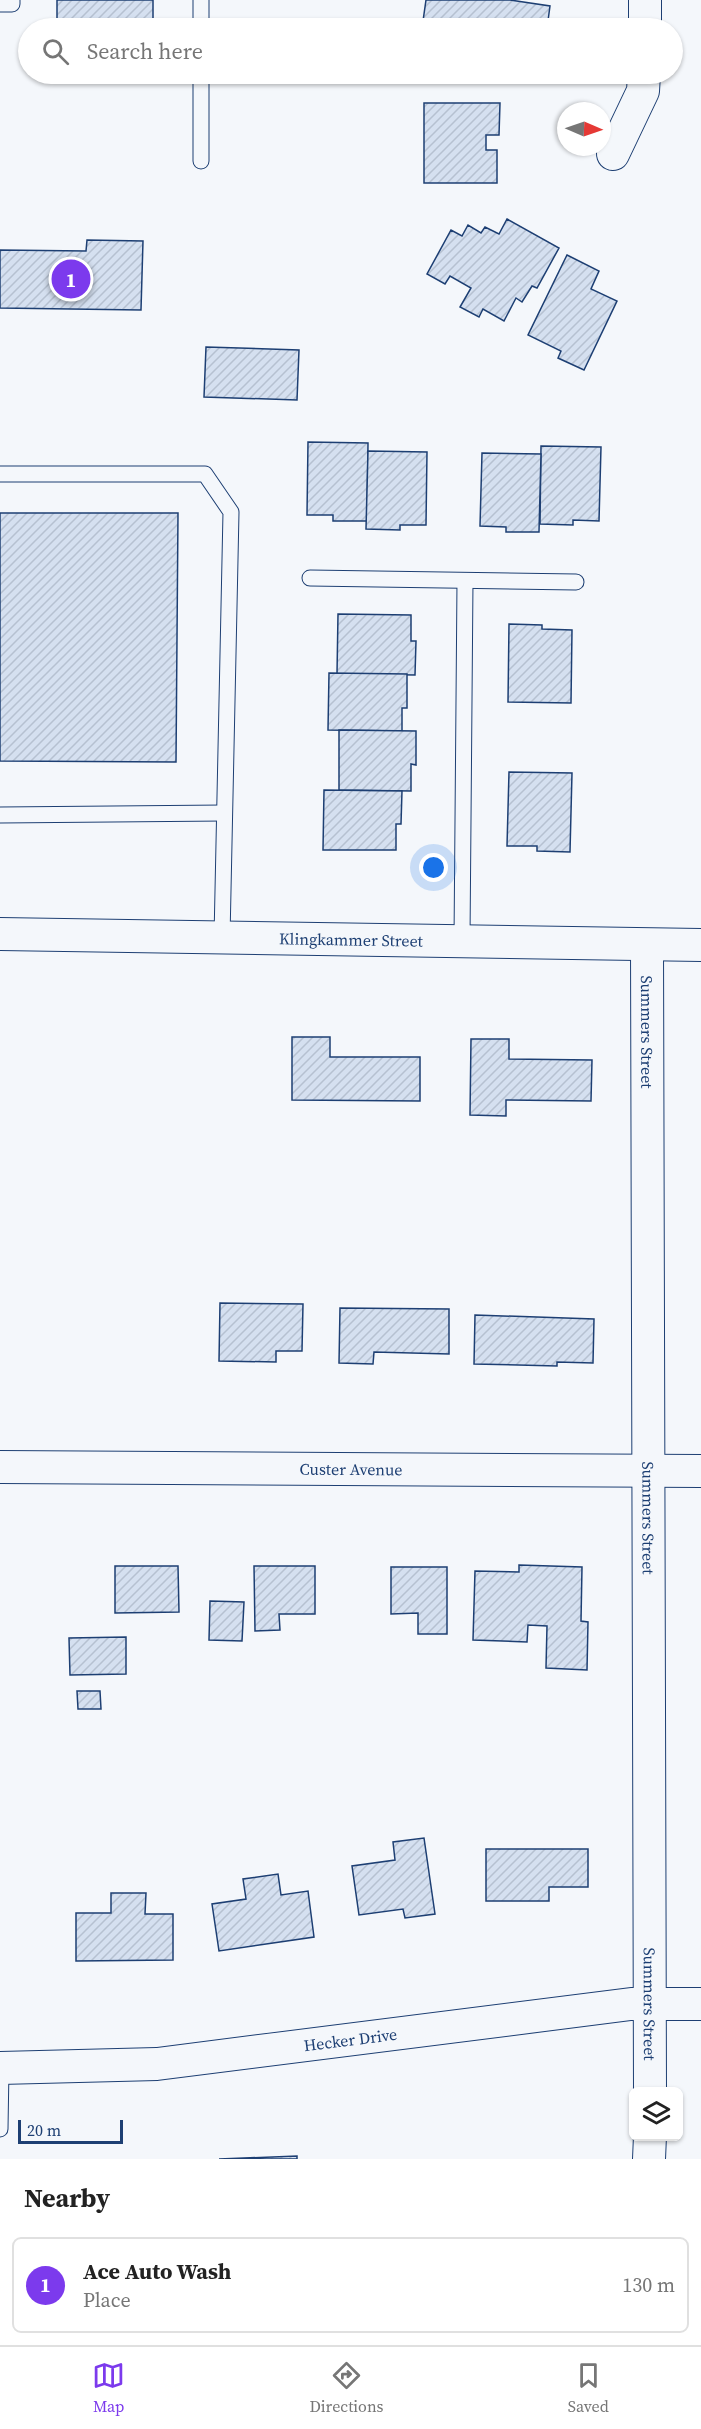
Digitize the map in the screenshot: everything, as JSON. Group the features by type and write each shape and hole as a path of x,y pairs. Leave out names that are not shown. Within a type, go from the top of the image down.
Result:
{"street":[{"path":"645,0 645,18"},
{"path":"613,154 643,92 643,84"},
{"name":"Klingkammer Street","path":"0,934 701,945"},
{"name":"Summers Street","path":"647,945 646,1470 650,2087"},
{"name":"Custer Avenue","path":"0,1467 701,1471"},
{"name":"Hecker Drive","path":"0,2068 157,2064 651,2003 701,2004"},
{"path":"649,2159 650,2141"}],"lane":[{"path":"0,4 12,4 12,0"},
{"path":"201,0 201,18"},
{"path":"201,84 201,161"},
{"path":"0,474 205,474 231,512 222,938"},
{"path":"310,578 576,582"},
{"path":"462,940 465,581"},
{"path":"0,815 224,813"},
{"path":"0,2068 0,2129"}],"building":[{"path":"57,0 153,0 153,18 57,18"},
{"path":"426,0 510,0 550,6 548,18 423,18"},
{"path":"424,103 500,103 499,135 486,135 486,150 497,150 497,183 424,183"},
{"path":"507,219 559,248 537,288 532,286 522,302 516,298 504,321 483,309 479,317 460,307 471,288 450,276 445,284 427,274 451,230 462,236 468,225 481,233 485,227 499,234"},
{"path":"87,240 143,241 141,310 0,308 0,250 86,251"},
{"path":"567,255 599,271 591,289 617,301 584,370 558,358 561,351 528,335"},
{"path":"206,347 299,350 297,400 204,397"},
{"path":"308,442 368,443 367,521 333,521 333,515 307,515"},
{"path":"541,446 601,447 599,521 573,520 573,525 540,524"},
{"path":"368,451 427,452 426,525 400,525 400,530 366,529"},
{"path":"482,453 541,454 539,532 506,532 506,527 480,526"},
{"path":"0,513 178,513 176,762 0,761"},
{"path":"338,614 411,615 411,641 416,641 415,675 337,674"},
{"path":"509,624 542,625 542,629 572,630 571,703 508,702"},
{"path":"329,673 407,674 407,708 402,708 402,731 328,730"},
{"path":"339,730 416,731 416,765 411,764 411,791 339,790"},
{"path":"509,772 572,773 570,852 537,851 537,846 507,846"},
{"path":"324,790 402,791 401,824 396,824 396,850 323,850"},
{"path":"292,1037 330,1037 330,1057 420,1057 420,1101 292,1100"},
{"path":"471,1039 509,1039 509,1059 592,1060 591,1101 506,1100 506,1116 470,1115"},
{"path":"220,1303 303,1304 302,1351 276,1351 276,1362 219,1361"},
{"path":"340,1308 449,1309 449,1354 374,1352 373,1364 339,1363"},
{"path":"475,1315 594,1319 593,1363 557,1362 557,1366 474,1364"},
{"path":"519,1565 582,1567 581,1621 588,1622 587,1670 546,1668 547,1626 528,1625 527,1642 473,1640 475,1571 519,1572"},
{"path":"115,1566 178,1566 179,1612 115,1613"},
{"path":"254,1566 315,1566 315,1614 279,1614 280,1630 255,1631"},
{"path":"391,1567 447,1567 447,1634 418,1634 418,1613 391,1614"},
{"path":"210,1601 244,1602 242,1641 209,1640"},
{"path":"126,1637 126,1674 70,1675 69,1638"},
{"path":"77,1691 100,1691 101,1709 78,1709"},
{"path":"424,1838 435,1914 405,1918 403,1909 359,1915 352,1866 395,1860 393,1842"},
{"path":"486,1849 588,1849 588,1887 549,1887 549,1901 486,1901"},
{"path":"278,1874 281,1895 308,1891 314,1937 219,1951 212,1904 246,1899 243,1879"},
{"path":"111,1893 146,1893 145,1914 173,1914 173,1960 76,1961 76,1913 111,1913"},
{"path":"297,2156 297,2159 219,2159"}],"place":[{"name":"Ace Auto Wash","path":"71,279"}]}
